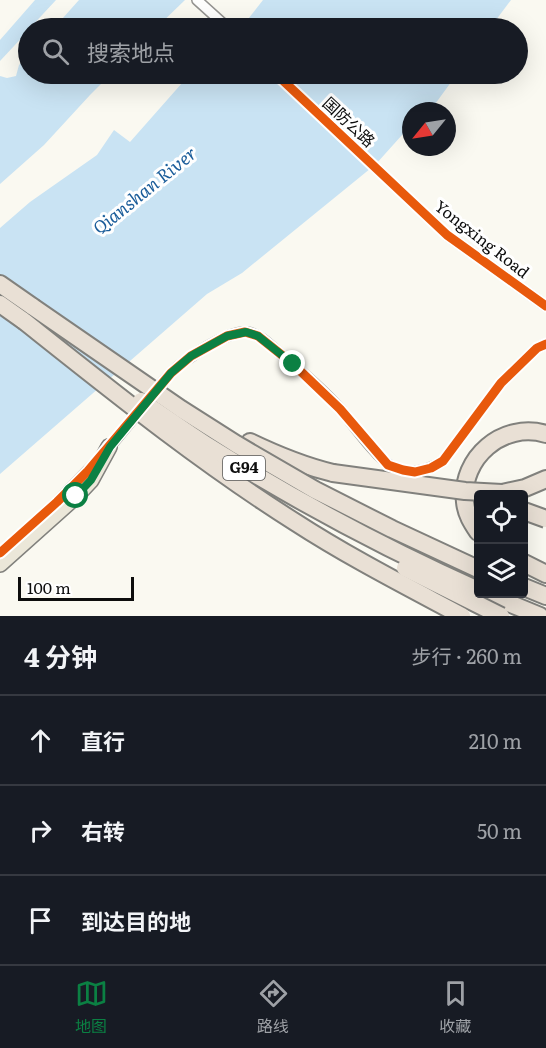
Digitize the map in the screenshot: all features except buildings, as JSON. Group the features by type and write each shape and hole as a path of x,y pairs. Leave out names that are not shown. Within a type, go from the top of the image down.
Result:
{"highway":[{"name":"G94","path":"0,284 29,314 203,443 367,536 474,588"},
{"name":"G94","path":"0,304 29,314 236,444 315,490 474,566"},
{"path":"29,314 250,442 307,471 373,486 474,501"},
{"path":"29,314 121,399 243,488 305,529 462,616"},
{"path":"474,525 465,504 465,496 468,477 482,452 496,440 511,433 532,431 546,434"},
{"path":"250,442 312,468 333,473 465,491 490,493 514,491 546,479"},
{"path":"277,487 384,556 501,616"},
{"path":"528,512 546,519"},
{"path":"528,565 546,574"},
{"path":"528,589 546,596"},
{"path":"497,598 540,616"}],"main road":[{"path":"0,564 76,496 91,480 110,447"}],"street":[{"path":"197,0 217,18"},
{"name":"国防公路","path":"287,84 375,167"},
{"name":"Yongxing Road","path":"375,167 447,235 546,306"},
{"path":"0,553 57,502 110,447 171,373 191,356 227,336 246,332 258,336 293,364 340,409 388,465 415,472 431,468 442,461 501,383 537,348 546,344"}],"water":[{"path":"35,0 56,0 39,18 19,18"},
{"path":"79,0 185,0 166,18 63,18"},
{"path":"263,0 511,0 498,18 249,18"},
{"path":"18,19 18,42 0,61 0,40"},
{"path":"18,69 18,84 101,84 44,145 0,184 0,76 7,78 16,76"},
{"name":"Qianshan River","path":"181,84 450,84 437,102 402,102 402,135 376,164 242,273 207,294 0,474 0,228 30,202 97,155 114,130 130,142"}],"cycle path":[{"path":"287,84 447,235 546,306"},
{"path":"0,553 88,471 171,373 191,356 227,336 245,332 258,336 293,364 340,409 388,465 415,472 431,468 443,461 501,383 537,348 546,344"}],"route":[{"path":"76,496 91,480 110,447 171,373 191,356 227,336 246,332 258,336 293,364"}]}
